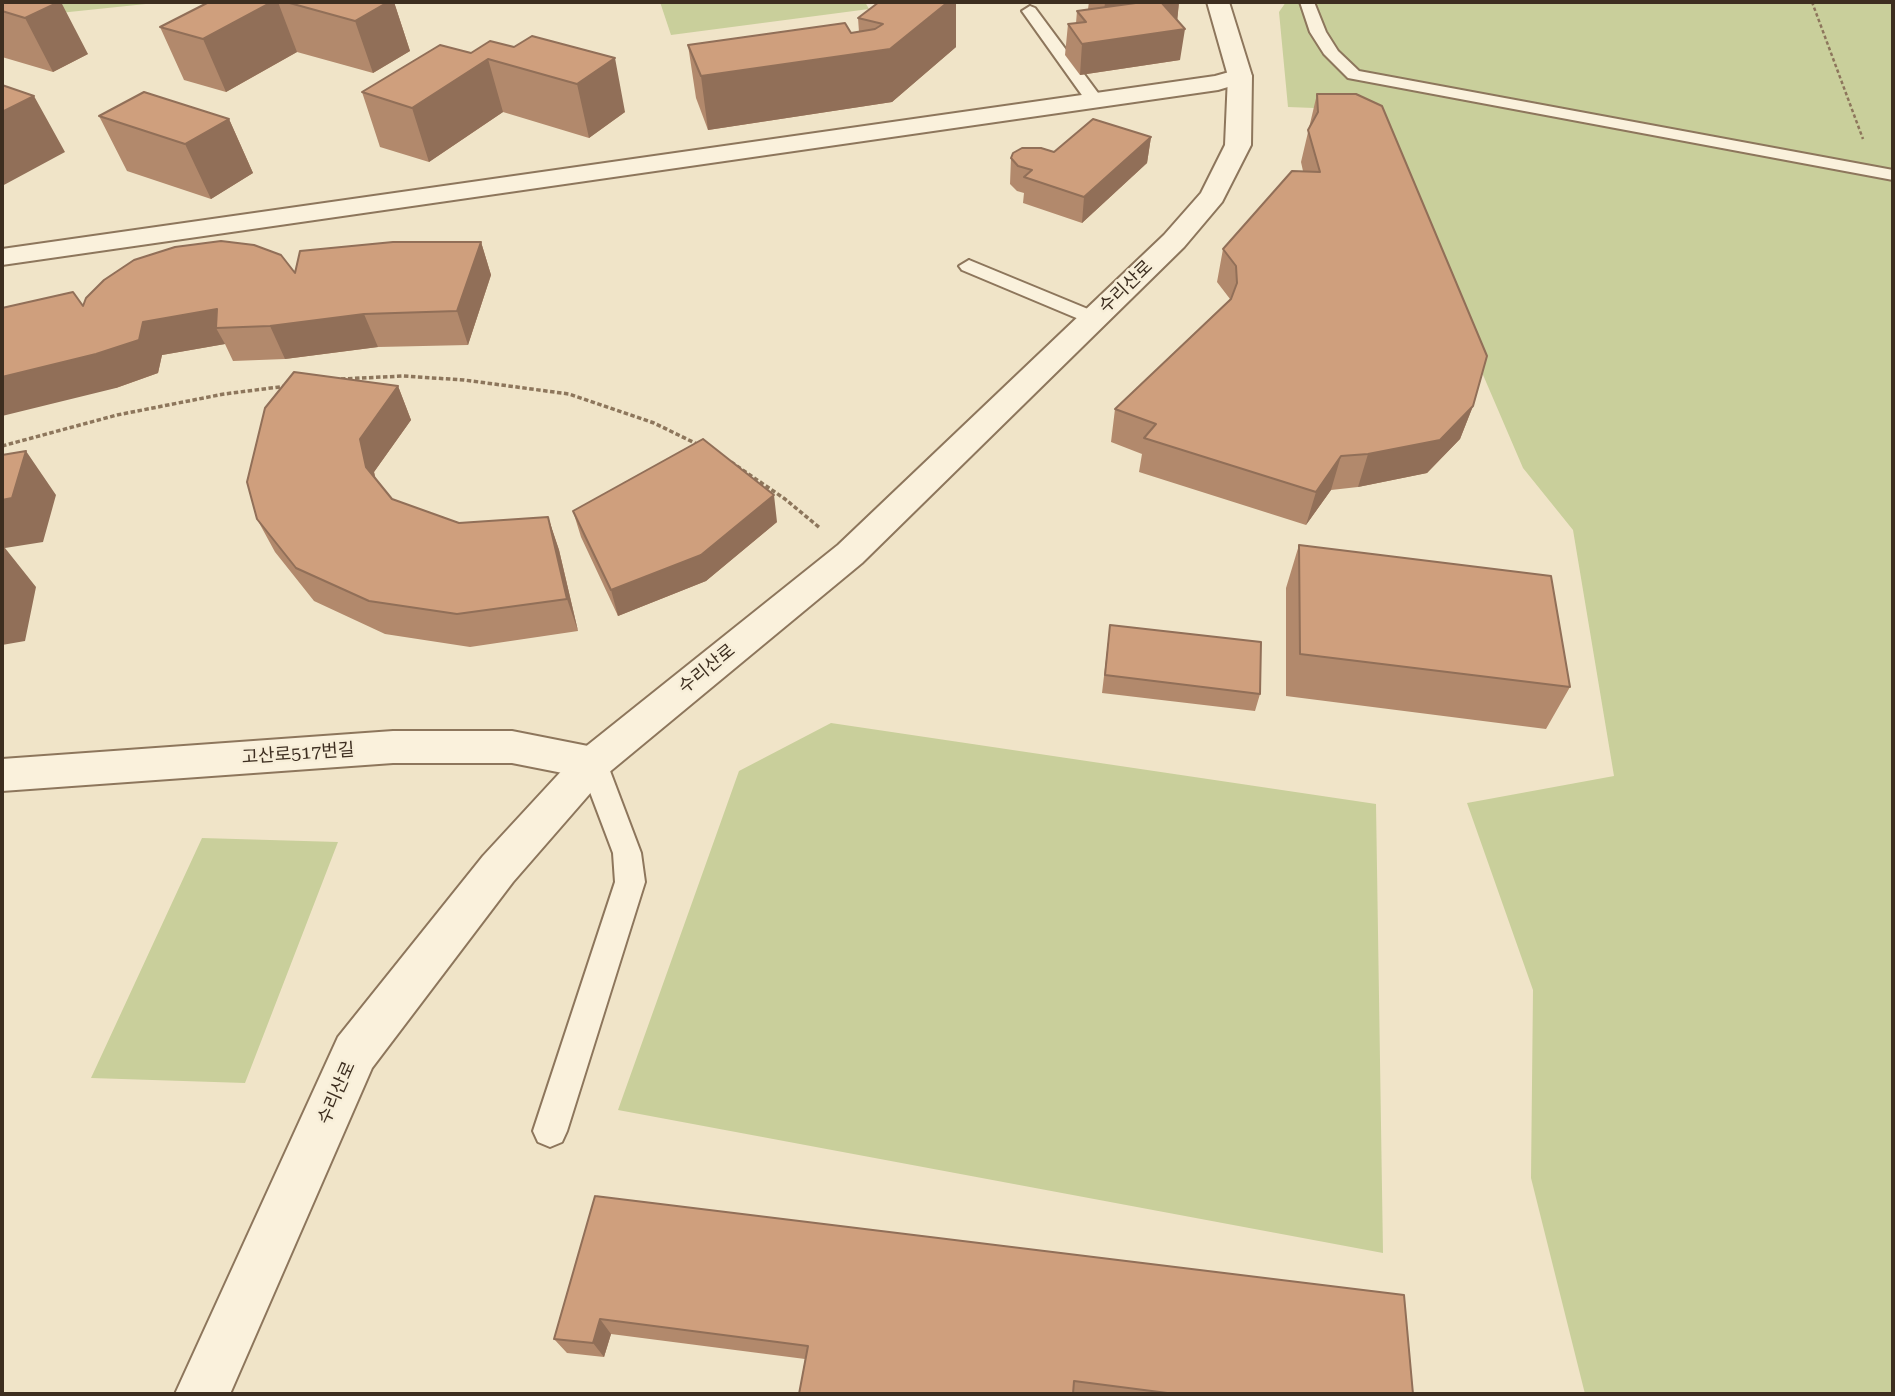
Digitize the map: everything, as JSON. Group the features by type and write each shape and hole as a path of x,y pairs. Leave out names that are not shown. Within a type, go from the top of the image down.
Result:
{"street":[{"name":"수리산로","path":"202,1394 355,1053 498,869 593,763 850,554 1174,241 1213,196 1237,145 1240,76 1218,2"},
{"path":"2,257 1095,101 1218,83 1240,76"},
{"name":"고산로517번길","path":"2,775 393,747 512,747 593,763"}],"lane":[{"path":"1307,2 1318,32 1332,54 1354,75 1893,175"},
{"path":"1030,11 1095,101"},
{"path":"969,267 1093,318"},
{"path":"550,1131 630,882 627,853 593,763"}],"path":[{"path":"1812,2 1850,98 1874,173"},
{"path":"334,380 415,377 464,380 569,394 654,423 708,450"},
{"path":"2,446 117,415 225,394 293,385"},
{"path":"730,461 785,499 850,554"}],"green space":[{"path":"2,2 165,2 2,19"},
{"path":"660,2 865,2 869,9 671,35"},
{"path":"1286,2 1893,2 1893,1394 1585,1394 1531,1178 1533,990 1467,803 1614,776 1573,530 1523,468 1447,291 1341,109 1288,107 1279,12"},
{"path":"831,723 1376,804 1383,1253 618,1110 739,771"},
{"path":"202,838 338,842 245,1083 91,1078"}],"building":[{"path":"2,2 59,2 25,18 2,11"},
{"path":"209,2 272,2 203,39 160,27"},
{"path":"286,2 388,2 355,21"},
{"path":"879,2 948,2 890,49 701,76 688,45 845,23 851,33 875,29 883,24 858,18"},
{"path":"1161,2 1185,29 1082,44 1068,24 1086,22 1077,11"},
{"path":"532,36 615,58 577,84 488,59 412,108 362,92 440,45 471,53 490,41 514,47"},
{"path":"2,85 34,96 2,112"},
{"path":"144,92 229,119 185,144 99,116"},
{"path":"1317,94 1356,94 1382,106 1487,356 1473,406 1440,440 1368,454 1341,456 1316,492 1144,438 1156,424 1115,409 1231,299 1237,283 1236,266 1223,249 1292,171 1320,172 1308,130 1318,112"},
{"path":"1093,119 1151,137 1084,197 1024,177 1032,170 1018,166 1011,158 1013,153 1022,148 1041,148 1054,152"},
{"path":"221,241 254,245 281,255 295,273 300,251 393,242 481,242 457,311 364,314 270,326 216,328 217,309 143,322 139,340 96,354 2,377 2,308 73,292 83,306 86,298 104,280 134,260 175,247"},
{"path":"294,372 398,386 360,439 366,467 392,499 459,523 548,517 567,599 457,614 369,601 296,568 257,519 247,482 265,408"},
{"path":"703,439 774,495 701,555 611,590 573,511"},
{"path":"26,451 12,498 2,500 2,455"},
{"path":"1299,545 1551,576 1570,687 1300,654"},
{"path":"1110,625 1261,642 1260,694 1105,675"},
{"path":"595,1196 1404,1295 1413,1394 1175,1394 1074,1381 1073,1394 799,1394 808,1346 600,1319 593,1343 554,1339"}]}
